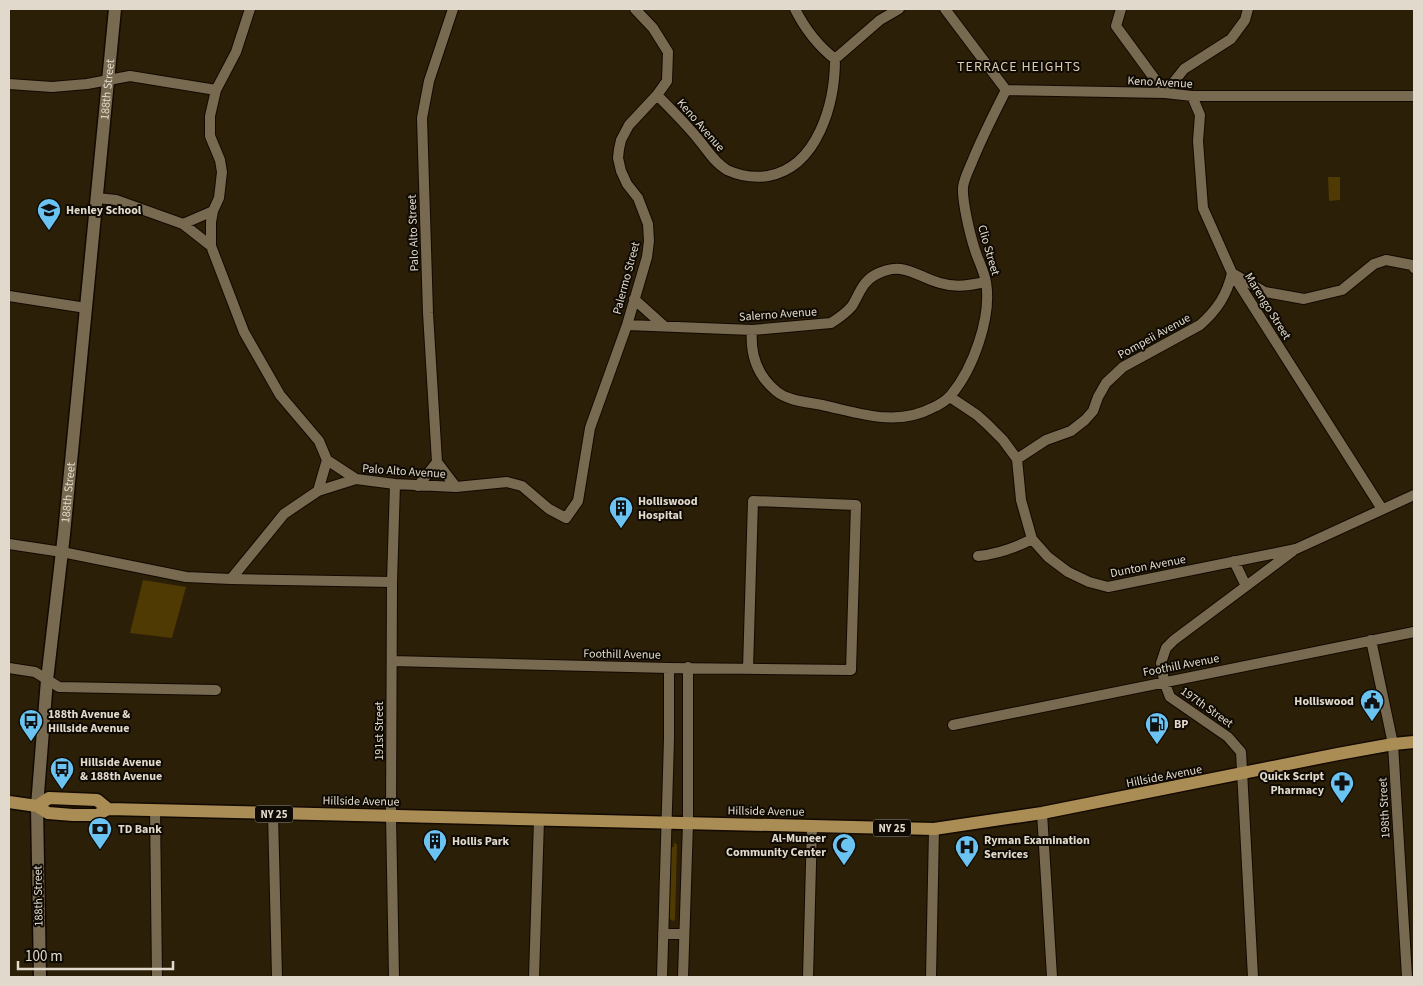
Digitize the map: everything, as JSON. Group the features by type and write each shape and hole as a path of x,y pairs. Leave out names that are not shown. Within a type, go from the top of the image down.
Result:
{"main road":[{"name":"Hillside Avenue","path":"9,802 37,806 48,814 73,815 97,814 108,809 934,829 1042,813 1393,744 1414,742"}],"street":[{"name":"188th Street","path":"40,977 37,806 47,680 62,552 115,9"},
{"path":"250,9 236,52 216,90 210,116 210,136 220,160 222,172 219,198 213,211 210,233 211,246 244,332 280,395 319,441 327,460 356,480"},
{"name":"Palo Alto Street","path":"437,462 428,314 422,118 429,81 453,9"},
{"name":"Palermo Street","path":"566,518 578,501 590,428 627,325 647,257 649,241 648,224 638,198 621,171 618,158 621,140 629,125 657,95 667,81 668,52 652,28 634,9"},
{"path":"795,9 814,40 834,59 880,20 899,9"},
{"path":"934,9 944,9 1006,90"},
{"path":"1121,9 1116,26 1165,93 1184,69 1231,39 1245,20 1248,9"},
{"name":"Keno Avenue","path":"657,95 699,140 710,156 726,169 748,176 760,177 776,174 790,168 814,141 823,123 832,94 834,59"},
{"path":"9,84 52,87 130,76 216,90"},
{"name":"Keno Avenue","path":"1006,90 1165,93 1192,96 1414,96"},
{"name":"Clio Street","path":"752,330 751,342 755,363 761,374 777,392 785,397 891,419 923,413 950,397 971,362 985,315 986,282 974,249 963,187 976,152 1006,90"},
{"name":"Marengo Street","path":"1192,96 1200,115 1198,141 1202,208 1232,273 1382,509"},
{"path":"97,198 116,200 183,224 211,246"},
{"path":"183,224 213,211"},
{"path":"1232,273 1265,292 1304,299 1342,290 1374,264 1386,260 1412,265 1414,268"},
{"name":"Salerno Avenue","path":"627,325 752,330 831,323 841,317 851,306 866,282 881,272 894,269 916,272 939,283 950,285 967,286 986,282"},
{"name":"Pompeii Avenue","path":"1017,459 1046,440 1071,431 1085,420 1093,411 1098,396 1106,383 1123,367 1186,333 1205,320 1224,297 1232,273"},
{"path":"9,296 86,308"},
{"path":"634,299 664,326"},
{"path":"950,397 988,425 1003,440 1017,459"},
{"name":"Dunton Avenue","path":"1017,459 1021,500 1032,539 1048,557 1068,572 1089,582 1108,587 1296,549 1414,496"},
{"path":"318,491 327,460"},
{"path":"418,486 437,462 456,487"},
{"name":"Palo Alto Avenue","path":"231,579 284,514 318,491 356,480 418,486 456,487 506,482 522,486 549,509 566,518"},
{"name":"191st Street","path":"394,977 391,816 392,582 395,484"},
{"name":"Foothill Avenue","path":"392,661 669,668 688,667 748,669 851,670 856,505 753,501 748,669"},
{"path":"978,556 1015,548 1032,539"},
{"path":"9,544 62,552 186,577 392,582"},
{"path":"1164,682 1161,663 1166,648 1174,640 1296,549"},
{"path":"1234,561 1246,586"},
{"name":"Foothill Avenue","path":"953,725 1414,632"},
{"name":"198th Street","path":"1371,640 1393,744 1407,977"},
{"path":"683,977 688,823 688,667"},
{"path":"9,668 35,672 59,687 216,690"},
{"path":"662,977 669,739 669,668"},
{"name":"197th Street","path":"1164,682 1170,697 1228,737 1241,752 1253,977"},
{"path":"669,739 688,741"},
{"path":"155,810 157,977"},
{"path":"1042,813 1052,977"},
{"path":"273,814 277,977"},
{"path":"534,977 539,820"},
{"path":"808,977 812,826"},
{"path":"931,977 934,829"},
{"path":"663,934 684,934"}],"shaded area":[{"path":"1328,177 1340,177 1340,200 1329,201"},
{"path":"143,580 186,587 172,638 130,633"},
{"path":"674,842 677,845 675,919 673,921 668,918 670,847 674,847"}],"place":[{"name":"Henley School","path":"49,231"},
{"name":"Holliswood Hospital","path":"621,529"},
{"name":"Holliswood","path":"1372,722"},
{"name":"188th Avenue & Hillside Avenue","path":"31,742"},
{"name":"BP","path":"1157,745"},
{"name":"Hillside Avenue & 188th Avenue","path":"62,790"},
{"name":"Quick Script Pharmacy","path":"1342,804"},
{"name":"TD Bank","path":"100,850"},
{"name":"Hollis Park","path":"435,862"},
{"name":"Al-Muneer Community Center","path":"844,866"},
{"name":"Ryman Examination Services","path":"967,868"}],"district":[{"name":"TERRACE HEIGHTS","path":"1019,66"}]}
